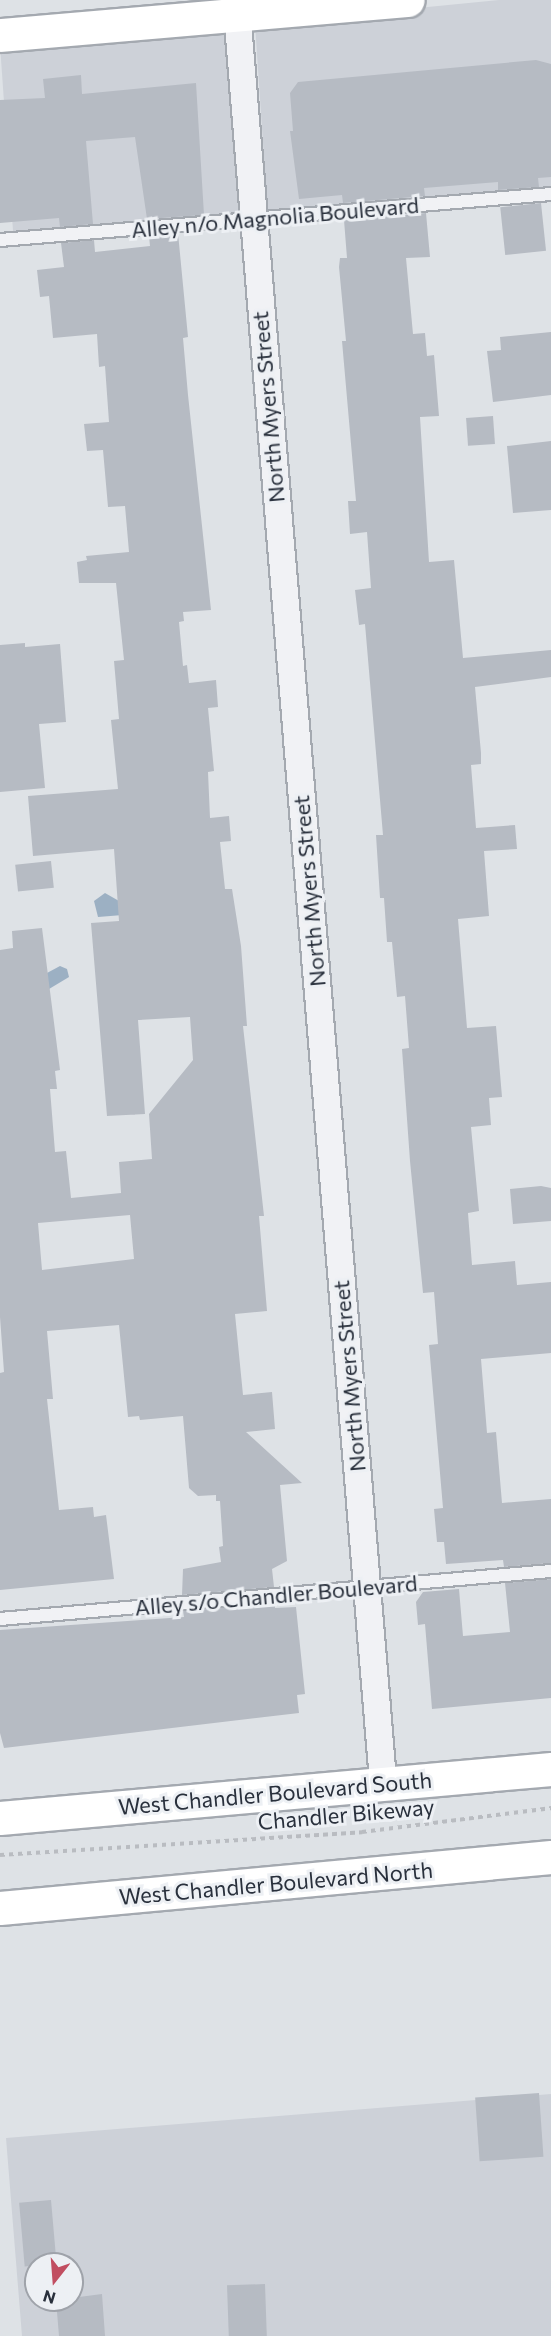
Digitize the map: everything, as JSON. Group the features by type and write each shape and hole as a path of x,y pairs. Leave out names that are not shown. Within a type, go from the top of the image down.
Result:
{"main road":[{"path":"0,35 237,8 407,0"},
{"name":"West Chandler Boulevard South","path":"0,1818 383,1782 551,1769"},
{"name":"West Chandler Boulevard North","path":"0,1908 551,1857"}],"street":[{"name":"North Myers Street","path":"237,8 252,218 383,1782"}],"lane":[{"name":"Alley n/o Magnolia Boulevard","path":"0,240 551,194"},
{"name":"Alley s/o Chandler Boulevard","path":"0,1619 551,1571"}],"path":[{"name":"Chandler Bikeway","path":"0,1855 362,1832 551,1808"}],"shaded area":[{"path":"499,0 551,0 551,193 268,218 255,24"},
{"path":"243,22 257,219 13,236 0,39"},
{"path":"551,2094 551,2336 22,2336 6,2138"}],"water":[{"path":"105,893 135,914 98,917 94,901"},
{"path":"60,966 67,969 69,977 44,992 47,973"}],"building":[{"path":"536,60 551,64 551,177 538,178 539,187 498,190 498,182 424,188 425,196 343,203 342,195 299,199 290,131 293,131 290,93 298,82"},
{"path":"81,75 82,94 196,83 204,215 147,219 135,137 86,141 93,224 60,227 59,218 0,223 0,100 45,98 43,79"},
{"path":"541,203 546,251 505,255 500,207"},
{"path":"426,213 430,257 406,258 413,334 425,333 427,356 434,355 439,416 420,417 429,562 454,560 463,658 551,650 551,677 475,687 481,753 481,764 471,765 476,828 515,825 517,849 484,851 489,916 458,919 467,1028 496,1026 502,1097 489,1098 491,1125 471,1127 479,1211 468,1213 472,1265 515,1261 517,1285 551,1282 551,1353 481,1359 487,1433 496,1432 502,1503 551,1499 551,1563 504,1567 503,1560 446,1564 444,1542 437,1542 434,1509 443,1508 429,1345 438,1344 434,1292 423,1293 410,1161 402,1049 409,1048 405,996 397,997 392,942 387,942 384,898 380,898 376,835 383,835 365,624 359,625 355,590 371,588 367,532 350,534 348,501 356,501 342,341 346,341 339,267 340,258 347,258 344,220"},
{"path":"178,233 188,337 183,338 211,610 183,612 184,621 179,622 183,666 187,665 189,683 216,680 218,707 208,708 214,771 208,772 210,818 229,816 231,841 220,842 225,889 232,889 241,946 247,1026 243,1026 264,1216 259,1216 267,1311 235,1314 243,1395 272,1392 275,1429 246,1432 302,1483 280,1485 287,1561 272,1569 274,1587 182,1595 183,1569 221,1562 219,1547 223,1546 220,1501 216,1501 216,1495 198,1496 189,1488 183,1416 140,1420 139,1416 128,1417 119,1325 47,1331 53,1399 47,1399 59,1510 93,1507 94,1517 106,1515 114,1579 0,1590 0,1373 4,1372 0,1317 0,950 13,948 12,931 42,928 60,1070 55,1071 57,1089 50,1089 55,1152 66,1151 71,1198 121,1193 119,1162 152,1159 149,1114 193,1060 190,1017 138,1020 145,1114 107,1116 91,923 119,921 114,849 33,856 28,796 118,789 111,720 119,719 114,661 124,660 116,583 79,583 77,562 87,560 86,556 129,552 125,506 108,507 103,450 87,451 84,424 109,422 105,366 99,367 97,334 53,338 49,296 40,297 37,270 64,267 61,243 94,240 95,252 150,246 149,236","holes":["130,1215 134,1259 42,1270 38,1223"]},
{"path":"551,332 551,395 493,402 487,351 501,350 500,337"},
{"path":"493,416 495,444 468,446 466,418"},
{"path":"551,441 551,510 513,513 507,446"},
{"path":"25,643 25,647 60,644 66,722 39,724 45,788 0,792 0,645"},
{"path":"51,861 54,888 18,892 15,865"},
{"path":"541,1186 551,1188 551,1221 513,1224 510,1189"},
{"path":"551,1579 551,1698 432,1709 425,1624 418,1625 416,1602 423,1592 459,1589 463,1636 510,1632 505,1583"},
{"path":"275,1603 275,1608 296,1607 305,1694 297,1695 299,1713 4,1748 0,1733 0,1630 184,1617 183,1611"},
{"path":"539,2093 543,2157 480,2161 475,2097"},
{"path":"51,2200 56,2252 24,2252 24,2259 19,2203"},
{"path":"265,2284 267,2336 229,2336 227,2285"},
{"path":"102,2294 105,2336 59,2336 57,2312 84,2312 84,2296"}]}
